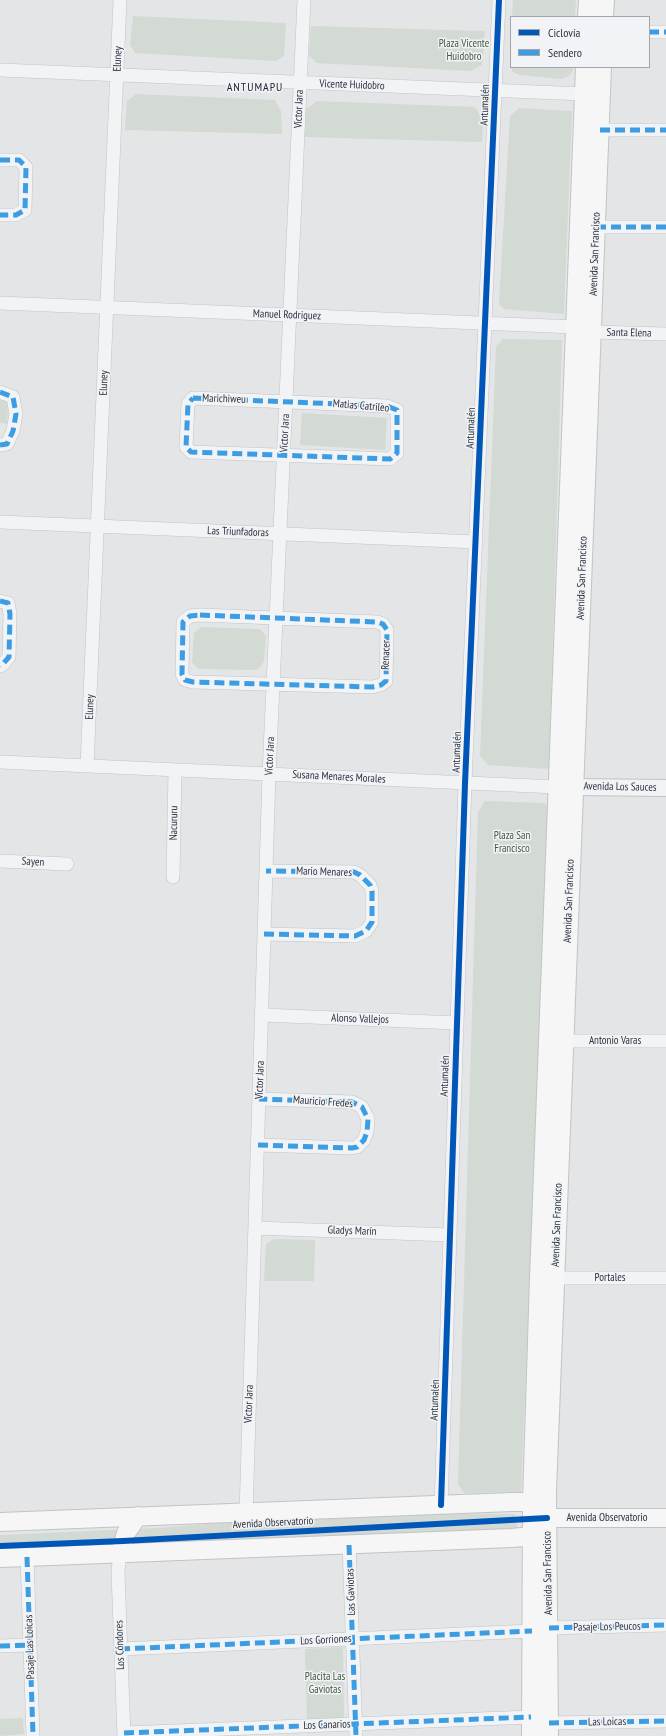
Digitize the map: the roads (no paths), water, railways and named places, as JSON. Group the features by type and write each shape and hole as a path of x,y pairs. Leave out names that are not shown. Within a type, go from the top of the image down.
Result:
{"main road":[{"path":"587,16 588,0"},
{"path":"604,16 605,0"},
{"name":"Avenida San Francisco","path":"531,1736 531,1717 540,1630 547,1518 554,1278 564,1041 566,787 575,327 585,68"},
{"name":"Avenida San Francisco","path":"549,1729 532,1536 532,1502 566,787 592,332 602,68"},
{"path":"0,1558 532,1536 547,1518 532,1502"},
{"name":"Avenida Observatorio","path":"0,1522 532,1502"},
{"path":"120,1553 126,1533 138,1516"},
{"name":"Avenida Observatorio","path":"547,1518 666,1518"}],"street":[{"name":"Eluney","path":"88,766 120,0"},
{"name":"Víctor Jara","path":"246,1513 269,774 304,0"},
{"name":"Antumalén","path":"441,1505 465,783 499,0"},
{"path":"650,32 666,32"},
{"name":"Vicente Huidobro","path":"0,70 584,94"},
{"path":"600,130 666,130"},
{"path":"0,160 19,160 26,167 25,210 16,215 0,215"},
{"path":"596,226 666,227"},
{"name":"Manuel Rodriguez","path":"0,302 575,327"},
{"name":"Santa Elena","path":"592,332 666,334"},
{"path":"0,392 13,397 16,414 13,431 7,444 0,445"},
{"name":"Marichiweu","path":"284,457 191,452 186,447 188,404 193,398 287,401"},
{"name":"Matias Catrileo","path":"284,457 390,459 397,452 397,410 387,406 287,401"},
{"name":"Las Triunfadoras","path":"0,522 476,542"},
{"path":"0,601 8,603 10,614 9,657 0,666"},
{"path":"274,685 193,682 185,680 182,674 183,622 190,616 276,619"},
{"name":"Renacer","path":"274,685 372,687 381,685 386,681 387,630 383,624 378,622 276,619"},
{"name":"Susana Menares Morales","path":"0,762 566,787"},
{"name":"Nacururu","path":"173,877 175,770"},
{"name":"Avenida Los Sauces","path":"566,787 666,788"},
{"name":"Sayen","path":"0,861 67,864"},
{"name":"Mario Menares","path":"264,934 355,936 366,931 372,922 372,891 370,885 360,875 354,872 266,871"},
{"name":"Alonso Vallejos","path":"262,1015 457,1023"},
{"name":"Antonio Varas","path":"564,1041 666,1042"},
{"name":"Mauricio Fredes","path":"258,1145 357,1147 364,1140 367,1132 368,1119 362,1107 352,1102 259,1099"},
{"name":"Gladys Marín","path":"255,1228 450,1235"},
{"name":"Portales","path":"554,1278 666,1278"},
{"name":"Las Gaviotas","path":"349,1544 356,1730"},
{"name":"Los Cóndores","path":"120,1553 118,1572 124,1734"},
{"name":"Pasaje Las Loicas","path":"27,1557 33,1736"},
{"name":"Pasaje Los Peucos","path":"540,1630 666,1626"},
{"name":"Los Gorriones","path":"120,1650 540,1630"},
{"path":"0,1646 30,1645"},
{"name":"Los Canarios","path":"124,1734 356,1730 531,1717"},
{"name":"Las Loicas","path":"549,1729 666,1721"}],"district":[{"name":"ANTUMAPU","path":"255,88"}],"park label":[{"name":"Plaza Vicente Huidobro","path":"464,50"},
{"name":"Plaza San Francisco","path":"512,842"},
{"name":"Placita Las Gaviotas","path":"325,1683"}]}
